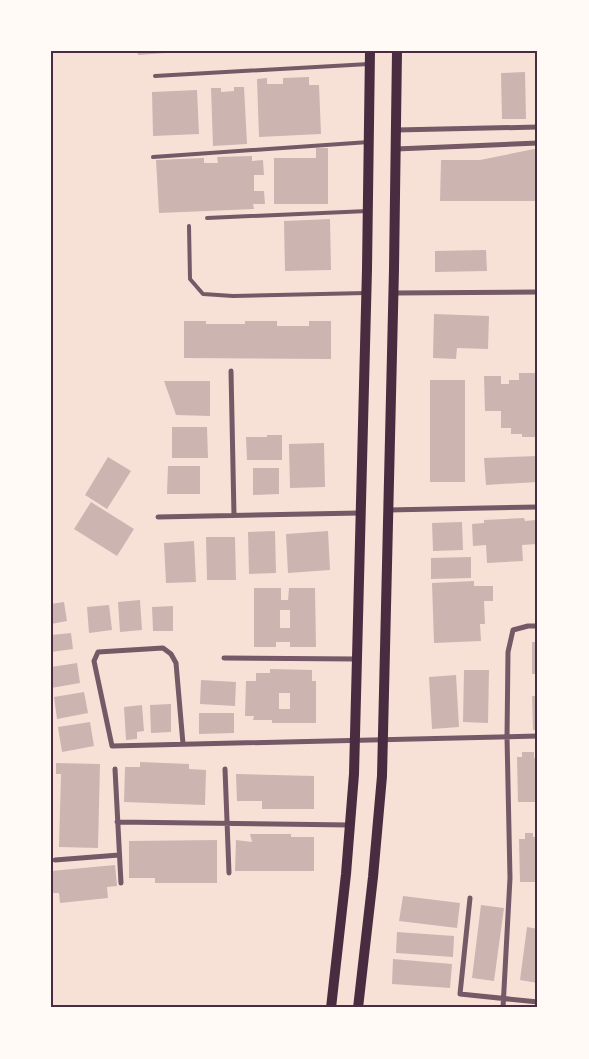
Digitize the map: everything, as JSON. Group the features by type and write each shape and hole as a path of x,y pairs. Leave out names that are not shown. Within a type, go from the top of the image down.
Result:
{"main road":[{"path":"331,1008 354,774 368,211 370,51"},
{"path":"358,1008 382,776 394,293 397,51"}],"street":[{"path":"396,130 538,127"},
{"path":"396,149 538,143"},
{"path":"394,293 538,292"},
{"path":"231,371 234,515"},
{"path":"388,510 538,507"},
{"path":"158,517 360,513"},
{"path":"503,1008 510,878 507,737 508,652 513,630 528,626 538,626"},
{"path":"183,744 176,663 171,654 163,648 98,652 94,661 112,746 538,736"},
{"path":"224,658 356,660"},
{"path":"115,769 121,883"},
{"path":"225,769 229,873"},
{"path":"118,822 350,825"},
{"path":"55,860 119,854"},
{"path":"470,898 460,994 538,1002"}],"lane":[{"path":"155,76 369,64"},
{"path":"153,157 369,142"},
{"path":"207,218 368,211"},
{"path":"189,226 190,279 204,294 233,296 366,293"}],"building":[{"path":"137,51 166,51 166,53 138,55"},
{"path":"525,72 526,119 502,119 501,73"},
{"path":"309,77 309,85 319,85 321,134 259,137 257,79 267,78 267,84 283,84 283,78"},
{"path":"234,87 244,87 247,144 213,146 211,88 221,88 221,92 234,91"},
{"path":"197,90 199,134 153,136 152,92"},
{"path":"316,148 328,148 328,204 274,204 274,158 316,158"},
{"path":"538,149 538,201 440,201 441,160 480,160"},
{"path":"252,156 252,161 263,160 264,175 254,175 254,191 264,191 265,204 253,204 254,209 159,213 156,160 204,158 204,163 218,163 217,157"},
{"path":"330,219 331,270 285,271 284,221"},
{"path":"486,250 487,271 435,272 435,251"},
{"path":"434,314 489,316 488,349 457,348 456,359 433,358"},
{"path":"184,321 206,321 206,324 245,324 245,321 277,321 277,326 309,326 309,321 331,321 331,359 184,358"},
{"path":"519,373 536,373 536,414 538,414 538,427 535,427 535,437 522,437 522,434 511,434 511,428 501,428 501,411 485,411 484,376 501,376 501,384 509,384 509,380 519,380"},
{"path":"430,380 465,380 465,482 430,482"},
{"path":"164,381 210,381 210,416 176,415"},
{"path":"172,427 207,427 208,458 172,458"},
{"path":"267,435 282,435 282,460 247,460 246,437 267,437"},
{"path":"324,443 325,487 290,488 289,444"},
{"path":"538,456 538,482 486,485 484,458"},
{"path":"108,457 131,471 107,509 85,495"},
{"path":"168,466 200,466 200,494 167,494"},
{"path":"253,468 279,468 279,494 253,495"},
{"path":"91,502 134,529 117,556 74,529"},
{"path":"524,518 525,521 536,520 537,544 522,545 523,561 487,563 486,545 473,546 472,524 484,523 484,520"},
{"path":"462,522 463,550 433,551 432,523"},
{"path":"275,531 276,573 249,574 248,532"},
{"path":"328,531 330,570 288,573 286,534"},
{"path":"206,537 235,537 236,580 207,580"},
{"path":"194,541 196,582 166,583 164,543"},
{"path":"471,557 471,578 431,579 431,558"},
{"path":"474,581 474,586 493,586 493,601 484,601 485,624 480,624 481,641 434,643 432,583"},
{"path":"254,588 281,588 281,600 288,600 289,588 315,588 316,647 290,647 290,642 276,642 276,647 254,647","holes":["280,610 290,610 290,628 280,628"]},
{"path":"140,600 142,630 120,632 118,602"},
{"path":"64,602 67,621 51,624 51,604"},
{"path":"109,605 112,630 89,633 87,607"},
{"path":"173,606 173,631 153,631 152,607"},
{"path":"71,633 73,649 51,652 51,635"},
{"path":"532,642 538,642 538,674 532,674"},
{"path":"77,663 80,683 51,688 51,667"},
{"path":"270,669 312,670 312,681 316,681 316,723 272,723 272,720 253,720 254,716 245,716 246,681 256,681 256,673 270,673","holes":["279,693 290,693 290,709 279,709"]},
{"path":"464,670 489,670 488,723 463,722"},
{"path":"456,675 459,727 432,729 429,677"},
{"path":"201,680 236,682 235,706 200,704"},
{"path":"84,692 88,713 57,719 54,697"},
{"path":"532,696 538,696 538,730 533,730"},
{"path":"171,704 171,732 151,733 150,705"},
{"path":"142,705 144,731 137,732 137,739 126,740 124,707"},
{"path":"199,713 234,713 234,733 199,734"},
{"path":"90,722 94,746 62,752 58,727"},
{"path":"522,752 534,752 534,758 538,757 538,802 518,802 517,757 522,757"},
{"path":"140,762 189,764 189,769 206,770 205,805 124,802 125,767 140,767"},
{"path":"56,763 100,764 98,848 59,847 61,774 56,774"},
{"path":"236,774 314,776 314,809 262,809 262,801 237,801"},
{"path":"525,833 533,833 533,837 538,837 538,882 520,882 519,839 525,839"},
{"path":"250,834 291,834 291,837 314,837 314,871 235,871 236,840 252,842"},
{"path":"217,840 217,883 155,883 155,878 129,878 129,841"},
{"path":"115,865 117,886 107,887 108,898 60,903 59,893 51,893 51,871"},
{"path":"403,896 460,903 457,928 399,921"},
{"path":"481,905 504,908 494,981 472,978"},
{"path":"527,927 538,929 538,983 520,980"},
{"path":"397,932 454,936 453,957 396,953"},
{"path":"393,959 452,964 450,988 392,984"}]}
